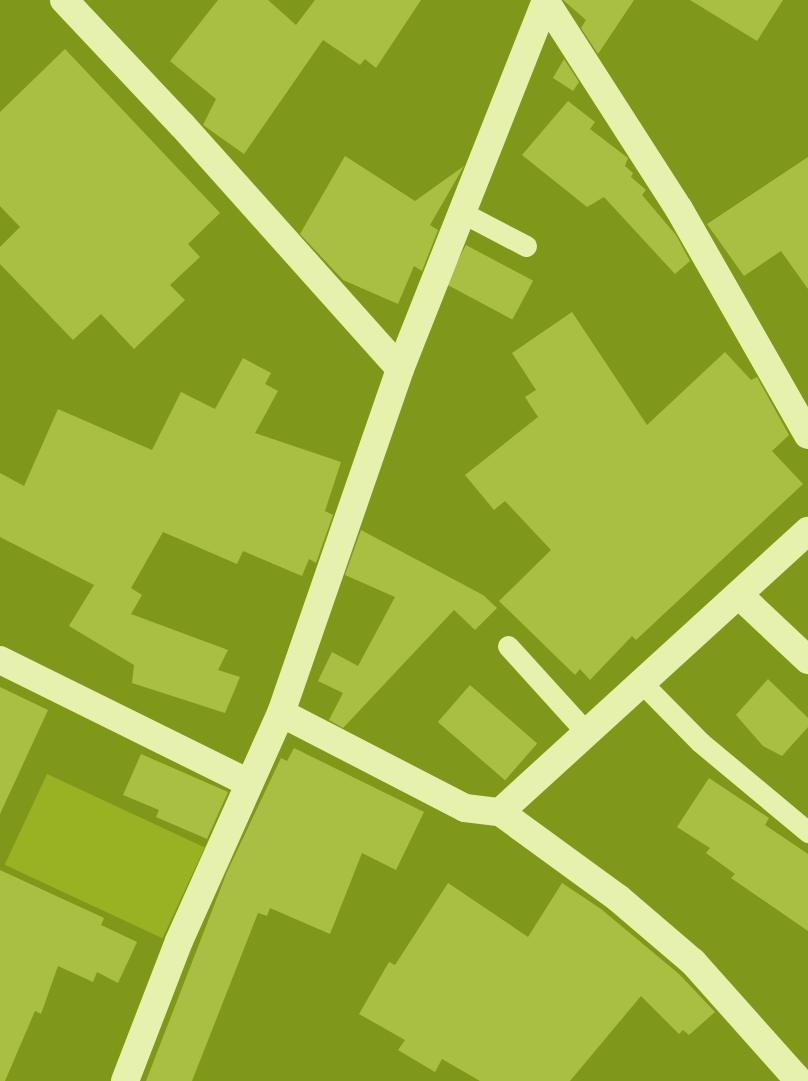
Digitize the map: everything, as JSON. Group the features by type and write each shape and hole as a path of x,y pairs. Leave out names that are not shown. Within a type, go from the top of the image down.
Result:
{"street":[{"path":"64,0 400,369"},
{"path":"125,1081 179,941 281,713 400,369 546,1"},
{"path":"546,1 679,209 808,435"},
{"path":"500,812 808,531"},
{"path":"739,595 808,660"},
{"path":"0,660 249,783"},
{"path":"281,713 465,808 500,812 618,898 694,962 799,1081"}],"lane":[{"path":"463,213 526,246"},
{"path":"508,646 587,733"},
{"path":"642,682 700,742 808,832"}],"green space":[{"path":"47,774 205,848 162,938 5,865"}],"building":[{"path":"218,0 268,0 296,25 315,0 421,0 376,68 365,59 360,65 323,40 244,154 203,125 216,99 170,61"},
{"path":"563,0 634,0 598,54 581,28 586,20"},
{"path":"690,0 783,0 757,41"},
{"path":"65,49 220,213 188,244 200,257 170,285 185,300 134,349 101,314 73,340 0,264 0,247 20,227 0,206 0,112"},
{"path":"564,59 579,82 573,91 553,78"},
{"path":"568,101 595,122 590,129 628,158 625,166 633,173 631,177 646,190 642,195 676,235 690,261 675,274 604,197 587,207 522,155"},
{"path":"345,156 415,201 464,166 430,225 438,230 422,271 414,266 398,304 343,280 300,234"},
{"path":"808,157 808,289 781,251 744,276 707,224"},
{"path":"466,245 533,281 512,320 445,284"},
{"path":"572,312 647,425 725,352 751,380 757,377 789,435 772,451 803,484 636,640 632,636 590,680 580,669 575,675 499,601 551,550 505,501 494,510 465,475 538,417 525,397 536,390 512,353"},
{"path":"243,358 271,373 265,384 278,391 255,433 341,462 325,511 333,515 316,563 309,559 302,576 243,551 237,564 163,532 131,588 142,595 131,614 228,650 218,670 240,677 225,713 132,683 134,665 69,626 94,585 0,537 0,473 24,486 58,409 152,450 181,392 215,409"},
{"path":"361,530 483,595 497,608 475,630 454,610 343,728 329,720 343,693 318,681 332,652 358,666 395,597 345,575"},
{"path":"768,679 808,718 808,727 782,756 763,746 736,715"},
{"path":"470,685 537,743 505,780 438,722"},
{"path":"0,687 48,710 0,814"},
{"path":"294,748 424,812 396,870 362,853 330,934 270,908 267,916 258,913 192,1081 146,1081 227,872 281,758 287,761"},
{"path":"141,754 228,792 207,839 156,817 159,810 123,795"},
{"path":"709,778 769,818 765,825 808,854 808,931 731,878 735,874 706,853 710,848 677,827"},
{"path":"0,870 104,918 101,925 137,942 118,983 97,972 93,982 58,966 41,1014 35,1011 5,1081 0,1081"},
{"path":"448,883 528,937 562,883 601,909 679,974 715,1012 689,1035 683,1030 679,1034 641,996 570,1081 480,1081 442,1059 435,1072 398,1050 405,1040 359,1014 389,962 395,965"}]}
